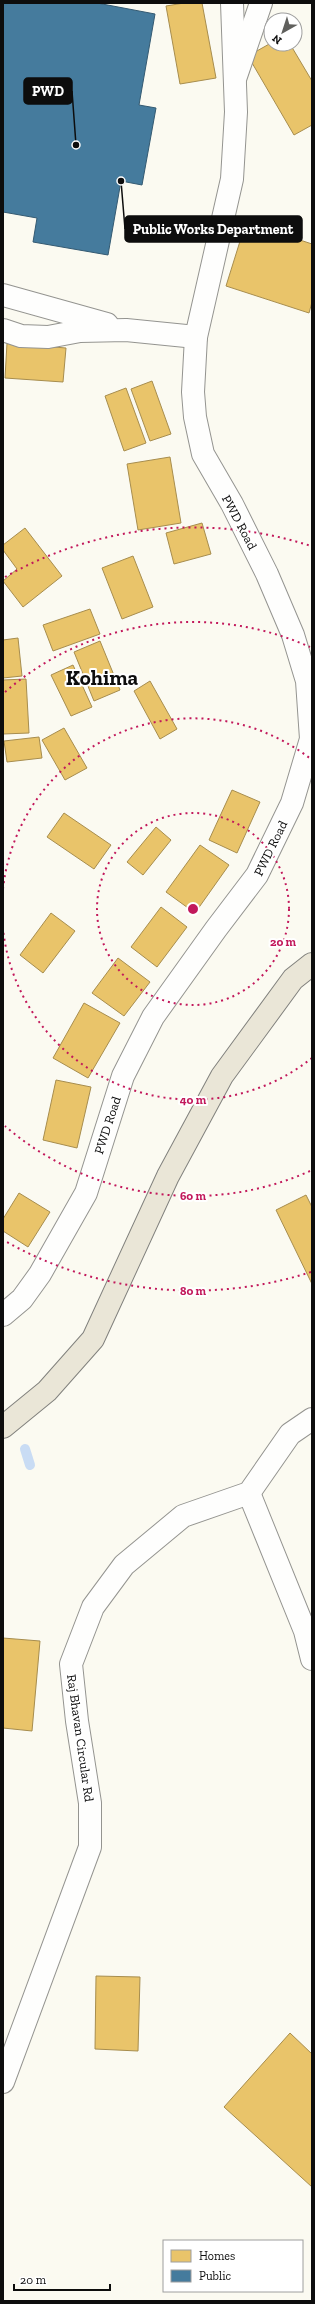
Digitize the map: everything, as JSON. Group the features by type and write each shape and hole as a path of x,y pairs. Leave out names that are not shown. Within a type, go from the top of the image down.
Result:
{"highway":[{"path":"3,1427 46,1391 93,1339 168,1176 222,1076 293,979 312,964"}],"street":[{"name":"PWD Road","path":"3,1315 22,1299 40,1274 86,1193 123,1076 153,1017 216,929 257,876 292,802 311,739 307,681 293,635 267,574 232,504 203,454 195,417 193,392 196,336 232,179 236,112 232,3"},
{"path":"235,80 261,3"},
{"path":"3,295 67,311 126,330"},
{"path":"3,330 21,336 48,337 80,331 126,330 196,336"},
{"path":"312,1419 290,1434 249,1493 305,1631 312,1659"},
{"name":"Raj Bhavan Circular Rd","path":"3,2082 90,1846 90,1803 77,1721 71,1664 93,1607 124,1565 183,1516 249,1493"}],"building: Homes":[{"path":"184,3 202,3 216,78 180,84 166,6"},
{"path":"263,48 263,52 295,52 312,81 312,125 294,135 248,56"},
{"path":"246,222 312,244 312,302 309,313 226,286"},
{"path":"7,343 66,348 63,382 5,378"},
{"path":"152,381 171,434 150,441 131,389"},
{"path":"126,388 146,443 124,451 105,396"},
{"path":"170,457 181,523 138,530 127,464"},
{"path":"202,523 211,554 174,564 166,533"},
{"path":"25,528 62,576 23,607 3,581 17,569 3,550 3,545"},
{"path":"133,556 153,607 122,619 102,568"},
{"path":"90,609 100,634 53,651 43,625"},
{"path":"18,638 22,676 3,678 3,640"},
{"path":"100,641 120,690 94,701 74,652"},
{"path":"73,665 92,707 71,716 51,675"},
{"path":"26,679 29,733 3,734 3,680"},
{"path":"150,681 177,729 160,739 134,691"},
{"path":"64,728 87,768 65,780 42,740"},
{"path":"39,737 42,758 7,762 4,741"},
{"path":"232,790 260,802 237,853 209,840"},
{"path":"64,813 111,845 94,869 47,837"},
{"path":"156,827 171,840 143,875 127,862"},
{"path":"200,845 229,865 195,913 166,892"},
{"path":"161,907 187,927 157,967 131,947"},
{"path":"51,913 75,931 43,973 20,955"},
{"path":"118,958 150,982 124,1016 92,993"},
{"path":"84,1003 120,1023 88,1078 53,1058"},
{"path":"56,1080 91,1087 77,1148 43,1140"},
{"path":"19,1193 50,1212 28,1247 3,1231 3,1219"},
{"path":"306,1195 312,1207 312,1284 276,1210"},
{"path":"3,1638 40,1641 32,1731 3,1728"},
{"path":"96,1976 140,1977 138,2051 95,2049"},
{"path":"290,2033 312,2054 312,2187 224,2107"}],"building: Public":[{"path":"3,3 97,3 155,14 139,105 156,108 142,185 121,181 108,255 33,242 37,218 3,212"}],"waterway":[{"path":"25,1449 30,1465"}],"place":[{"name":"PWD","path":"76,145"},
{"name":"Public Works Department","path":"121,181"}],"district":[{"name":"Kohima","path":"102,678"}]}
